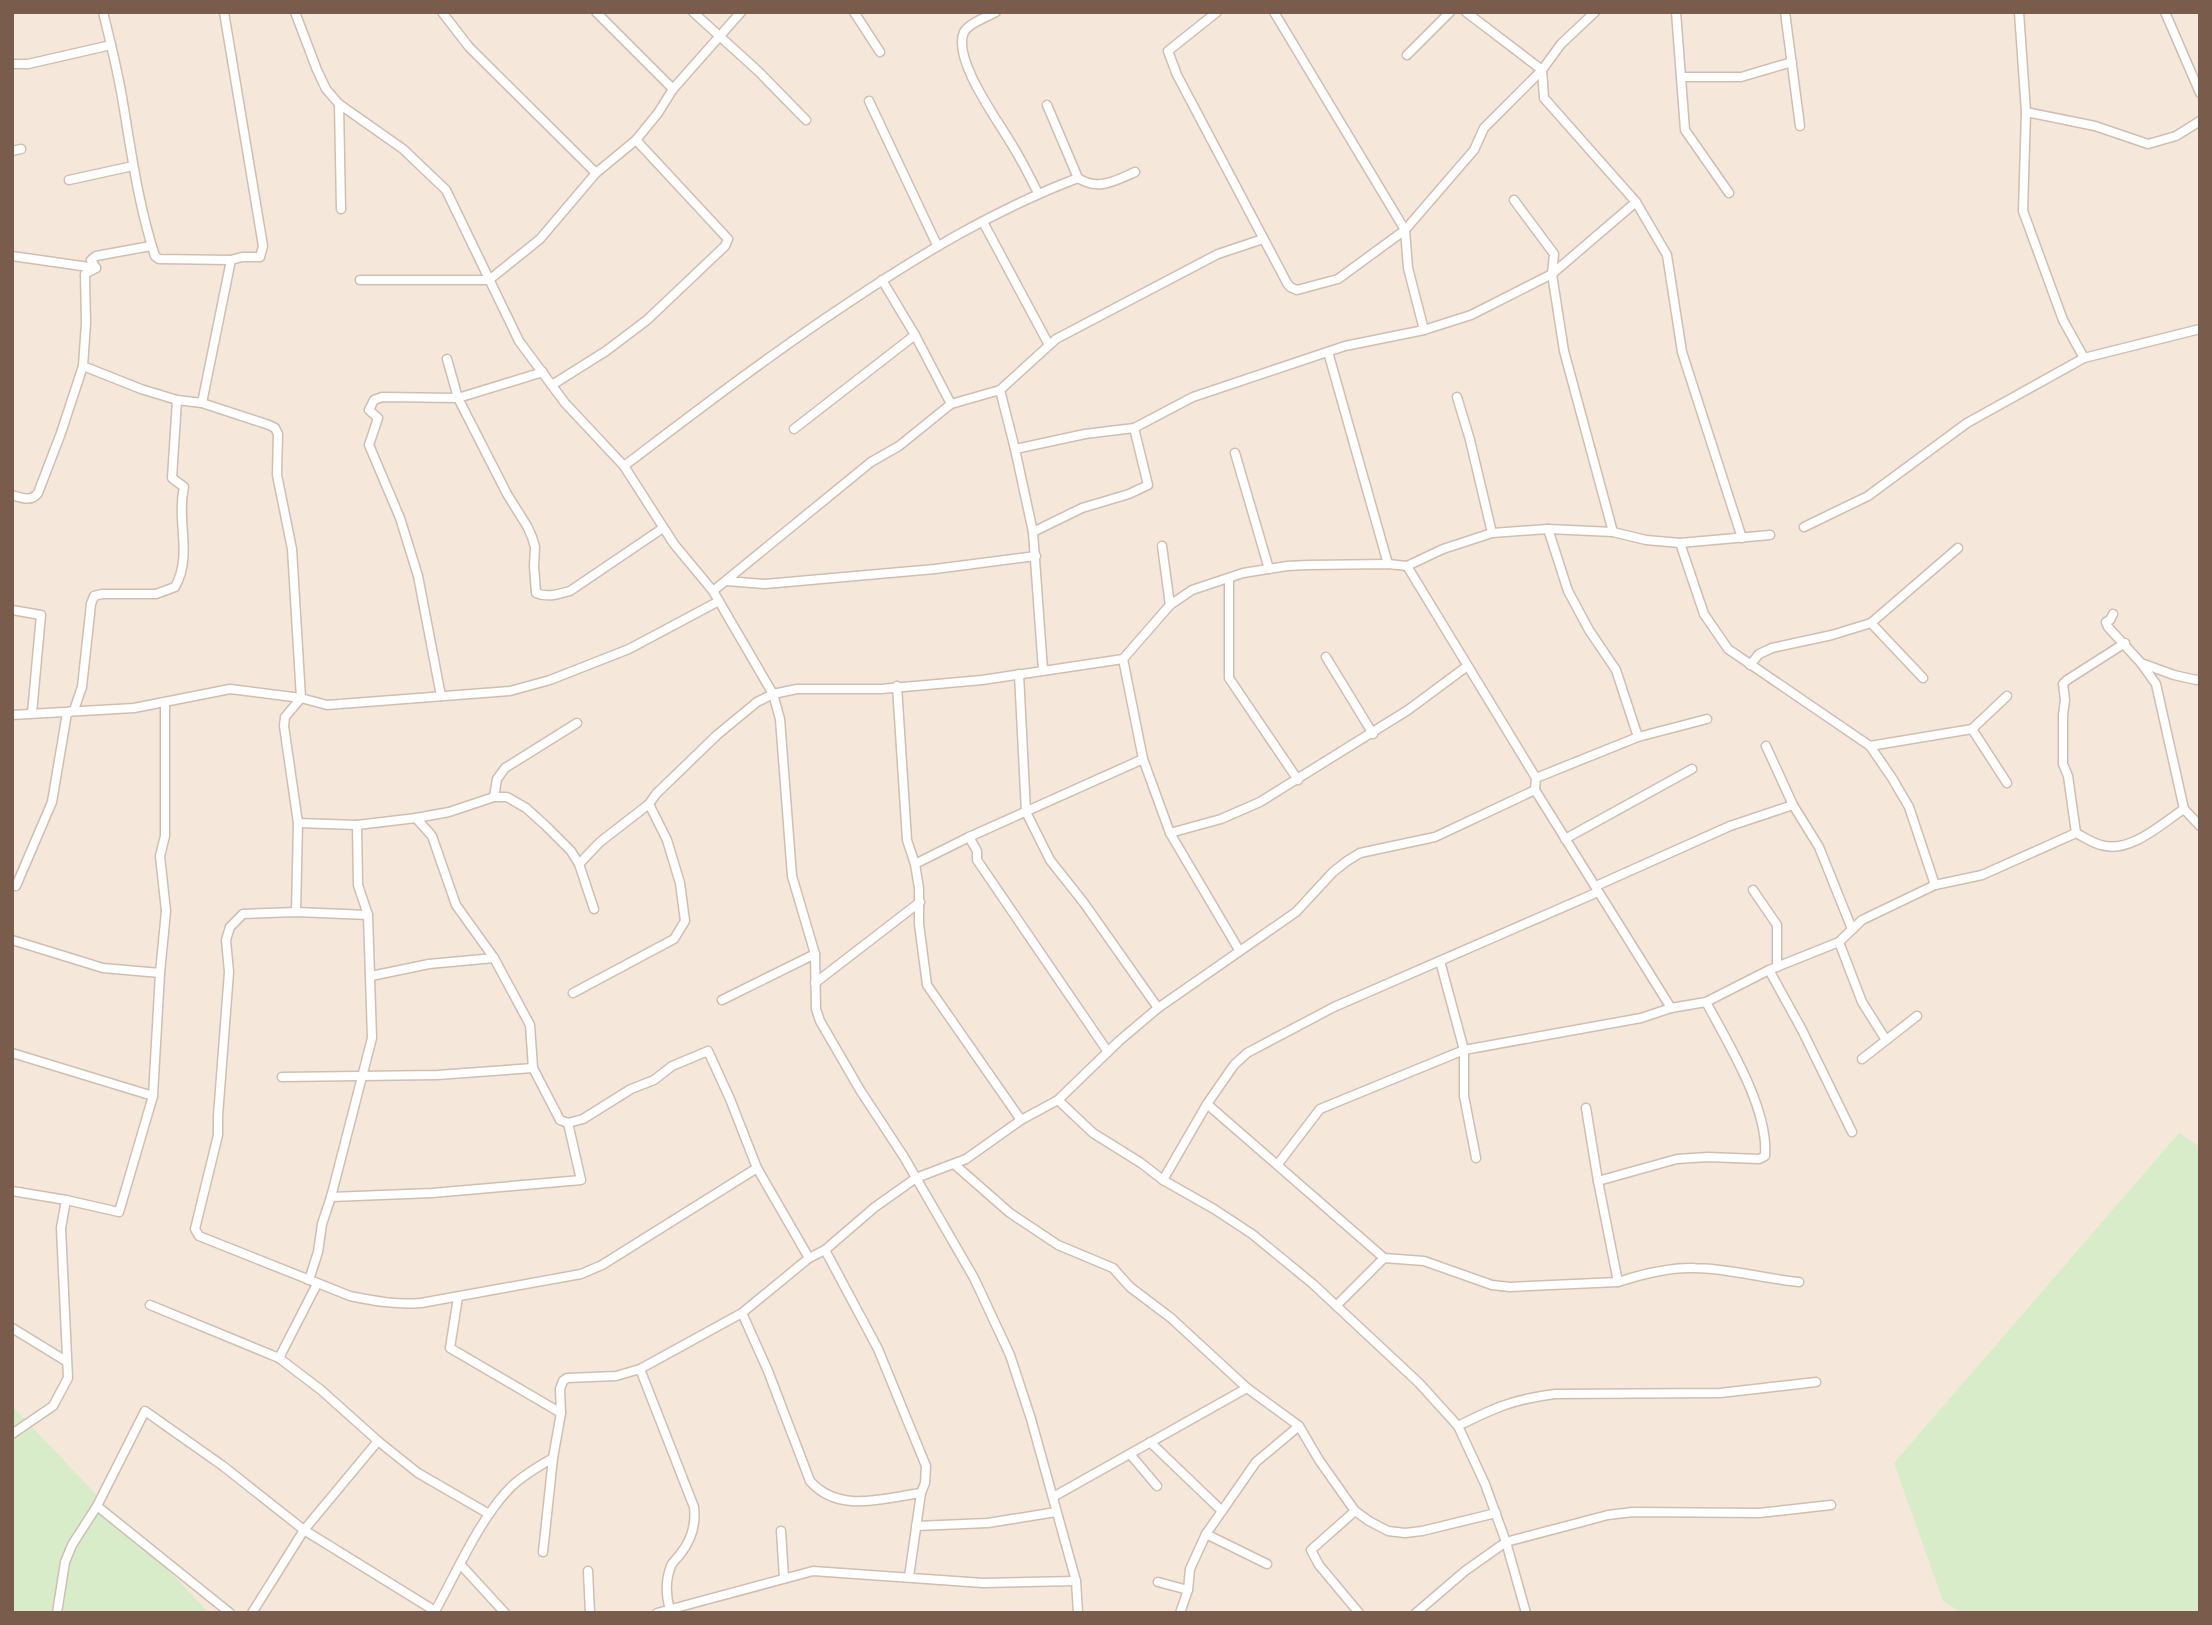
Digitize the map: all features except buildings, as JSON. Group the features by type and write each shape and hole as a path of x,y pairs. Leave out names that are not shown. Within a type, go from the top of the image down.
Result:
{"street":[{"path":"103,12 122,94 133,166 155,256 159,259 231,260 260,257 263,246 224,12"},
{"path":"295,12 326,89 339,104 403,149 446,190 519,341 565,402 624,466 663,528 713,591 773,694 780,719 792,876 815,954 816,1009 820,1021 860,1090 916,1178 974,1278 1010,1355 1031,1419 1076,1581 1078,1613"},
{"path":"442,12 469,47 596,173"},
{"path":"596,12 673,89"},
{"path":"693,12 806,120"},
{"path":"360,280 489,280 540,239 596,173 636,140 673,89 741,12"},
{"path":"854,12 880,52"},
{"path":"996,12 967,28 962,40 964,53 978,92 1010,141 1038,193"},
{"path":"1217,12 1168,51 1177,75 1263,239 1287,283 1297,290 1338,279 1405,230 1474,150 1483,128 1542,70 1561,44 1595,12"},
{"path":"1273,12 1405,230 1408,268 1424,330"},
{"path":"1407,55 1450,12"},
{"path":"1466,12 1542,70 1544,98 1636,202 1667,255 1682,352 1742,538"},
{"path":"1676,12 1685,130 1729,193"},
{"path":"1785,12 1800,126"},
{"path":"2020,12 2026,112 2023,211 2063,320 2084,358"},
{"path":"2165,12 2200,93"},
{"path":"12,64 28,64 111,46"},
{"path":"1682,77 1741,77 1792,62"},
{"path":"869,101 937,245"},
{"path":"339,104 341,209"},
{"path":"1047,105 1078,178 1101,185 1135,172"},
{"path":"2026,112 2095,126 2148,144 2176,136 2200,121"},
{"path":"552,385 606,351 648,320 725,246 728,239 636,140"},
{"path":"69,180 133,166"},
{"path":"624,466 759,363 937,245 1038,193 1078,178"},
{"path":"1514,200 1553,254 1552,274 1564,351 1613,532"},
{"path":"1016,449 1085,434 1134,428 1193,397 1345,346 1424,330 1471,315 1552,274 1636,202"},
{"path":"983,222 1049,345"},
{"path":"713,591 871,462 898,446 951,404 1000,390 1056,339 1218,254 1263,239"},
{"path":"96,268 91,260 96,256 151,246"},
{"path":"12,256 96,268"},
{"path":"202,403 231,260"},
{"path":"12,495 27,499 34,498 38,493 61,433 83,366 85,274 96,268"},
{"path":"882,280 951,404"},
{"path":"1804,527 1868,496 1967,423 2084,358 2200,329"},
{"path":"794,429 915,335"},
{"path":"1328,352 1388,564"},
{"path":"447,359 458,398 507,495 532,537 535,547 536,593 542,596 570,591 663,528"},
{"path":"83,366 141,389 177,400 202,403 270,425 278,434 277,475 292,549 301,698 285,717 284,726 298,823 296,912"},
{"path":"441,696 418,576 400,517 369,445 378,418 369,410 374,400 382,397 458,398 543,372"},
{"path":"1000,390 1016,449 1033,532 1043,670"},
{"path":"1457,397 1492,533"},
{"path":"67,713 74,710 82,687 94,596 156,594 175,587 182,574 184,550 181,500 184,487 172,478 177,400"},
{"path":"1033,532 1082,508 1129,494 1148,485 1134,428"},
{"path":"1235,453 1269,569"},
{"path":"579,864 600,842 649,804 710,741 757,702 773,694 796,690 881,689 982,680 1122,659 1170,605 1192,590 1243,573 1269,569 1308,565 1407,566 1443,549 1492,533 1548,529 1613,532 1646,540 1680,543 1770,535"},
{"path":"1548,529 1568,591 1589,630 1616,670 1638,737"},
{"path":"1680,543 1704,614 1728,649 1870,746 1909,807 1935,885"},
{"path":"1162,546 1170,605"},
{"path":"1750,665 1759,654 1772,648 1871,623 1958,548"},
{"path":"726,581 765,584 943,568 1036,556"},
{"path":"1407,566 1536,778 1535,790 1671,1008"},
{"path":"1229,579 1229,678 1298,780"},
{"path":"12,715 134,708 230,689 301,698 327,705 510,691 551,680 629,649 719,601"},
{"path":"12,610 41,615 32,713"},
{"path":"2113,614 2106,622 2108,627 2125,643 2156,684 2184,809 2200,826"},
{"path":"1871,623 1923,678"},
{"path":"2076,833 2063,764 2063,684 2125,643"},
{"path":"1326,657 1373,734"},
{"path":"1122,659 1143,759 1170,833 1239,950"},
{"path":"2141,663 2174,675 2200,679"},
{"path":"1170,833 1242,811 1298,780 1373,734 1466,667"},
{"path":"1019,674 1026,811 1050,860 1084,903 1158,1008"},
{"path":"897,686 907,840 915,864 927,985 1021,1120"},
{"path":"1870,746 1972,729 2007,696"},
{"path":"12,1191 119,1212 153,1096 166,911 160,856 165,836 165,702"},
{"path":"16,886 52,802 67,713"},
{"path":"1536,778 1638,737 1707,719"},
{"path":"494,797 496,779 505,768 577,723"},
{"path":"1972,729 2007,783"},
{"path":"1766,746 1793,805 1819,847 1852,929"},
{"path":"915,864 1143,759"},
{"path":"1565,839 1692,769"},
{"path":"543,1552 563,1381 567,1378 616,1376 640,1369 742,1313 916,1178 966,1159 1021,1120 1058,1100 1158,1008 1296,912 1333,872 1360,853 1435,837 1535,790"},
{"path":"298,823 357,825 416,818 494,797 507,797 526,808 571,851 579,864 594,909"},
{"path":"573,993 674,939 685,921 680,883 667,840 649,804"},
{"path":"1163,1180 1207,1104 1234,1065 1259,1046 1334,1007 1440,961 1730,826 1793,805"},
{"path":"2076,833 2100,845 2117,847 2136,841 2184,809"},
{"path":"416,818 432,836 456,905 494,958 530,1025 533,1068 560,1120 568,1124 583,1119 631,1089 654,1080 672,1066 708,1051 757,1167 810,1258"},
{"path":"278,1358 313,1282 322,1224 372,1038 369,915 358,885 357,825"},
{"path":"1278,1164 1320,1109 1464,1050 1641,1018 1671,1008 1706,1002 1773,969 1839,942 1863,920 1935,885 1982,874 2076,833"},
{"path":"969,837 977,851 977,860 1108,1052"},
{"path":"1754,890 1777,925 1773,969 1852,1132"},
{"path":"815,983 920,902"},
{"path":"369,915 296,912 243,914 230,927 226,940 229,972 218,1135 195,1229 199,1236 350,1296 403,1305 581,1274 602,1265 757,1167"},
{"path":"12,940 103,968 160,973"},
{"path":"1839,942 1862,1002 1886,1040"},
{"path":"722,1000 815,954"},
{"path":"371,975 429,964 494,958"},
{"path":"1440,961 1464,1050 1464,1096 1476,1158"},
{"path":"1598,1181 1676,1159 1759,1159 1765,1156 1763,1126 1741,1068 1706,1002"},
{"path":"1862,1059 1917,1016"},
{"path":"12,1053 153,1096"},
{"path":"282,1077 437,1076 533,1068"},
{"path":"1058,1100 1093,1133 1163,1180 1252,1234 1337,1305 1419,1383 1458,1426 1485,1484 1506,1542 1526,1613"},
{"path":"1207,1104 1384,1258 1424,1261 1492,1285 1510,1287 1618,1282 1656,1273 1696,1268 1799,1282"},
{"path":"1586,1108 1618,1282"},
{"path":"331,1197 446,1192 581,1180 568,1124"},
{"path":"954,1164 1010,1213 1058,1245 1113,1268 1130,1287 1171,1318 1247,1388 1299,1426 1355,1511 1388,1531 1405,1533 1496,1513"},
{"path":"12,1434 53,1406 68,1378 61,1228 66,1200"},
{"path":"825,1250 878,1349 926,1466 909,1577"},
{"path":"1337,1305 1384,1258"},
{"path":"458,1297 450,1348 561,1413"},
{"path":"150,1305 278,1358 321,1390 418,1473 489,1514"},
{"path":"742,1313 768,1371 810,1482 819,1492 848,1503 921,1493"},
{"path":"12,1328 66,1361"},
{"path":"640,1369 694,1507 696,1521 683,1551 671,1564 666,1584 670,1610"},
{"path":"1458,1426 1496,1407 1555,1394 1720,1393 1816,1382"},
{"path":"1053,1497 1247,1388"},
{"path":"57,1613 65,1562 72,1545 97,1506 145,1411 223,1466 304,1530 434,1612 489,1514 512,1486 553,1458"},
{"path":"1180,1613 1188,1590 1190,1569 1206,1534 1256,1462 1299,1426"},
{"path":"252,1613 304,1530 378,1441"},
{"path":"1150,1443 1222,1511"},
{"path":"1130,1454 1157,1486"},
{"path":"1416,1613 1465,1571 1506,1542 1608,1515 1633,1511 1759,1513 1831,1505"},
{"path":"97,1506 230,1613"},
{"path":"1355,1511 1311,1550 1319,1565 1359,1613"},
{"path":"916,1526 988,1523 1056,1512"},
{"path":"781,1531 784,1578"},
{"path":"1206,1534 1267,1564"},
{"path":"461,1565 505,1613"},
{"path":"588,1570 590,1613"},
{"path":"657,1613 803,1573 823,1571 982,1583 1076,1581"},
{"path":"1158,1582 1188,1590"}],"shaded area":[{"path":"12,12 2200,12 2200,1613 12,1613"}],"green space":[{"path":"2179,1133 2200,1147 2200,1613 1962,1613 1943,1601 1894,1463"},
{"path":"12,1406 209,1613 12,1613"}]}
